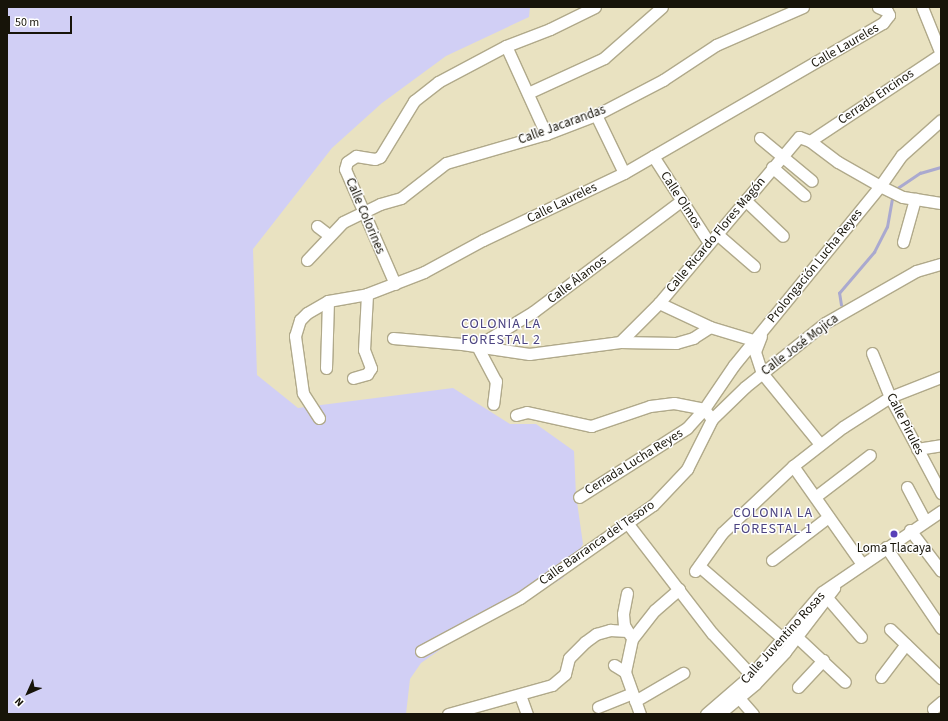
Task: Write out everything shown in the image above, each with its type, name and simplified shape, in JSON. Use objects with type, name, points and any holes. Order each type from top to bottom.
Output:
[{"type":"street","name":"Calle Colorines","points":[[395,284],[363,214],[345,169],[350,158],[356,156],[380,157],[420,96],[438,82],[506,46],[550,29],[596,7]]},
{"type":"street","points":[[528,93],[604,58],[662,7]]},
{"type":"street","name":"Calle Jacarandas","points":[[307,260],[329,235],[343,222],[363,214],[380,204],[408,194],[446,163],[546,134],[596,115],[663,80],[716,45],[803,7]]},
{"type":"street","name":"Calle Laureles","points":[[319,418],[302,393],[295,336],[300,320],[318,306],[328,301],[367,294],[395,284],[624,173],[883,23],[889,15],[887,11],[878,7]]},
{"type":"street","points":[[922,7],[941,54]]},
{"type":"street","points":[[506,46],[546,134]]},
{"type":"street","name":"Cerrada Encinos","points":[[810,141],[941,54]]},
{"type":"street","points":[[596,115],[624,173]]},
{"type":"street","name":"Prolongación Lucha Reyes","points":[[704,410],[753,340],[880,186],[902,156],[941,120]]},
{"type":"street","name":"Calle Ricardo Flores Magón","points":[[620,342],[660,303],[781,156],[799,137],[810,141]]},
{"type":"street","points":[[760,138],[812,181]]},
{"type":"street","points":[[810,141],[838,162],[880,186],[903,197],[941,204]]},
{"type":"street","name":"Calle Olmos","points":[[653,156],[709,243]]},
{"type":"street","points":[[772,167],[804,195]]},
{"type":"street","points":[[903,242],[915,199]]},
{"type":"street","points":[[745,200],[783,236]]},
{"type":"street","name":"Calle Álamos","points":[[477,346],[534,312],[682,201]]},
{"type":"street","points":[[317,226],[329,235]]},
{"type":"street","points":[[717,234],[754,266]]},
{"type":"street","name":"Calle José Mojica","points":[[712,419],[762,373],[825,323],[916,271],[941,264]]},
{"type":"street","points":[[353,378],[370,372],[364,350],[367,294]]},
{"type":"street","points":[[326,368],[328,301]]},
{"type":"street","points":[[660,303],[710,327],[753,340]]},
{"type":"street","points":[[394,338],[477,346],[529,354],[620,342],[676,344],[693,338],[710,327]]},
{"type":"street","points":[[763,329],[755,352],[762,373],[820,444]]},
{"type":"street","points":[[477,346],[496,381],[493,404]]},
{"type":"street","name":"Calle Pirules","points":[[872,353],[890,397],[941,493]]},
{"type":"street","points":[[782,638],[697,569],[722,533],[792,466],[820,444],[890,397],[913,386],[941,377]]},
{"type":"street","points":[[516,415],[527,412],[591,426],[650,406],[674,403],[704,410],[712,419]]},
{"type":"street","name":"Cerrada Lucha Reyes","points":[[579,497],[687,428],[704,410]]},
{"type":"street","name":"Calle Barranca del Tesoro","points":[[421,651],[520,598],[628,524],[653,505],[687,469],[712,419]]},
{"type":"street","points":[[917,449],[941,445]]},
{"type":"street","points":[[815,497],[870,455]]},
{"type":"street","points":[[792,466],[862,564]]},
{"type":"street","points":[[907,487],[925,521]]},
{"type":"street","name":"Calle Juventino Rosas","points":[[734,696],[782,638],[836,584],[910,530],[941,511]]},
{"type":"street","points":[[772,560],[828,517]]},
{"type":"street","points":[[628,524],[716,638],[751,675]]},
{"type":"street","points":[[910,530],[941,571]]},
{"type":"street","points":[[886,547],[941,628]]},
{"type":"street","points":[[630,635],[679,589]]},
{"type":"street","points":[[627,593],[623,614],[630,635],[625,672],[640,714]]},
{"type":"street","points":[[825,595],[861,637]]},
{"type":"street","name":"Calle Juventino Rosas","points":[[734,696],[798,638],[825,595]]},
{"type":"street","points":[[890,629],[941,678]]},
{"type":"street","points":[[448,714],[477,709],[552,685],[561,678],[569,658],[577,648],[596,634],[610,630],[630,635]]},
{"type":"street","points":[[798,638],[845,682]]},
{"type":"street","points":[[881,677],[906,644]]},
{"type":"street","points":[[798,687],[823,660]]},
{"type":"street","points":[[614,665],[625,672]]},
{"type":"street","points":[[598,707],[634,697],[682,673]]},
{"type":"street","points":[[520,695],[527,714]]},
{"type":"street","points":[[706,714],[734,696]]},
{"type":"street","points":[[719,714],[734,696]]},
{"type":"street","points":[[734,696],[753,714]]},
{"type":"shaded area","points":[[7,7],[530,7],[529,17],[446,56],[382,103],[332,148],[253,249],[257,375],[298,408],[453,388],[510,424],[536,424],[574,451],[576,495],[583,544],[563,578],[499,616],[493,613],[421,663],[410,679],[406,714],[7,714]]},
{"type":"waterway","points":[[896,189],[920,173],[941,167]]},
{"type":"waterway","points":[[841,305],[839,293],[874,252],[887,227],[892,200]]},
{"type":"place","name":"Loma Tlacaya","points":[[894,534]]},
{"type":"district","name":"COLONIA LA FORESTAL 2","points":[[501,332]]},
{"type":"district","name":"COLONIA LA FORESTAL 1","points":[[773,522]]}]
